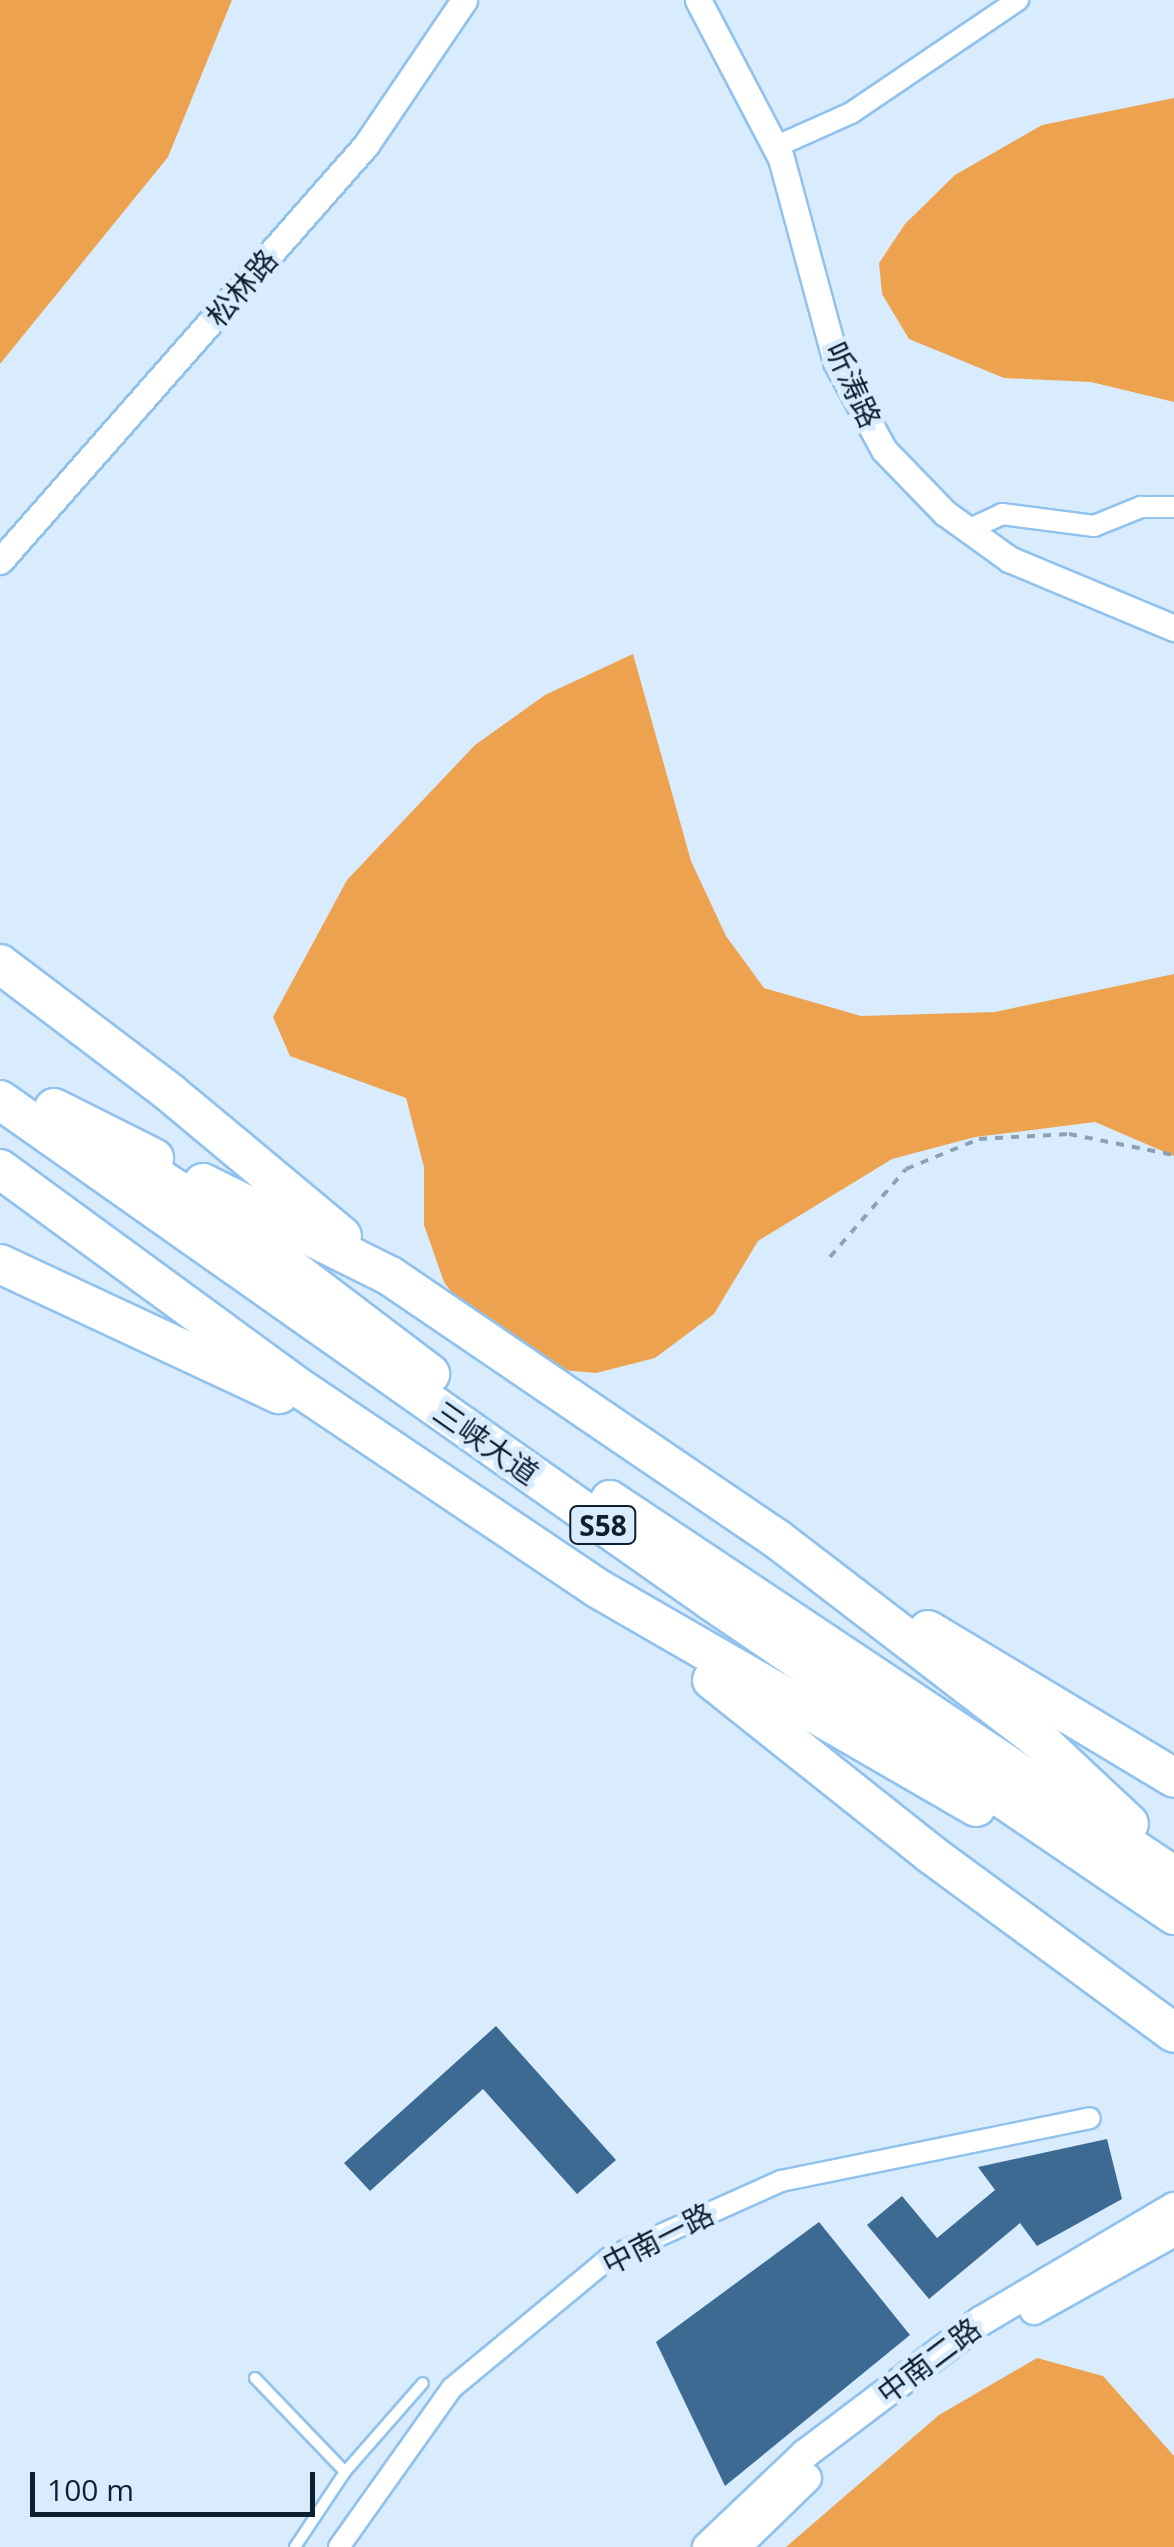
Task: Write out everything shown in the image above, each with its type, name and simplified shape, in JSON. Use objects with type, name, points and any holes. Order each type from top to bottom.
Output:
[{"type":"highway","points":[[0,964],[169,1092],[390,1276],[777,1540],[1044,1745],[1174,1866]]},
{"type":"highway","name":"三峡大道","points":[[0,1076],[47,1116],[694,1589],[1174,1914]]},
{"type":"highway","name":"三峡大道","points":[[0,1100],[47,1116],[258,1244],[488,1418],[1174,1876]]},
{"type":"highway","points":[[47,1116],[390,1276]]},
{"type":"highway","points":[[0,1169],[389,1449],[597,1588],[874,1754],[1174,1914]]},
{"type":"highway","points":[[0,1264],[389,1449]]},
{"type":"highway","points":[[777,1540],[1174,1778]]},
{"type":"highway","points":[[597,1588],[932,1855],[1174,2030]]},
{"type":"main road","name":"中南二路","points":[[708,2547],[805,2454],[981,2321],[1174,2207]]},
{"type":"main road","name":"中南二路","points":[[736,2547],[817,2468],[990,2337],[1174,2232]]},
{"type":"street","name":"松林路","points":[[0,561],[366,145],[464,0]]},
{"type":"street","points":[[775,147],[852,113],[1018,0]]},
{"type":"street","name":"听涛路","points":[[700,1],[775,147],[836,362],[884,450],[968,530],[1009,559],[1174,628]]},
{"type":"street","points":[[968,530],[1002,514],[1094,526],[1141,507],[1174,507]]},
{"type":"street","name":"中南一路","points":[[339,2547],[452,2388],[609,2258],[780,2181],[1090,2118]]},
{"type":"lane","points":[[255,2378],[345,2472]]},
{"type":"lane","points":[[295,2547],[345,2472],[422,2383]]},
{"type":"path","points":[[830,1257],[906,1168],[979,1139],[1070,1134],[1174,1156]]},
{"type":"shaded area","points":[[0,0],[232,0],[168,157],[0,364]]},
{"type":"shaded area","points":[[1174,98],[1174,402],[1091,382],[1004,378],[909,339],[882,294],[879,263],[905,224],[955,175],[1042,125]]},
{"type":"shaded area","points":[[633,654],[691,861],[726,936],[764,988],[861,1016],[995,1012],[1174,974],[1174,1156],[1095,1122],[975,1137],[892,1159],[758,1241],[714,1314],[655,1358],[596,1373],[539,1368],[485,1339],[444,1282],[424,1225],[424,1167],[406,1098],[290,1056],[273,1017],[347,880],[475,745],[545,695]]},
{"type":"shaded area","points":[[1037,2358],[1103,2376],[1174,2456],[1174,2547],[786,2547],[939,2415]]},
{"type":"building","points":[[496,2026],[616,2160],[577,2194],[483,2089],[370,2191],[344,2163]]},
{"type":"building","points":[[1107,2139],[1122,2199],[1037,2246],[1020,2223],[929,2299],[867,2225],[902,2196],[937,2238],[995,2190],[978,2167]]},
{"type":"building","points":[[819,2222],[910,2335],[725,2486],[656,2342]]}]
